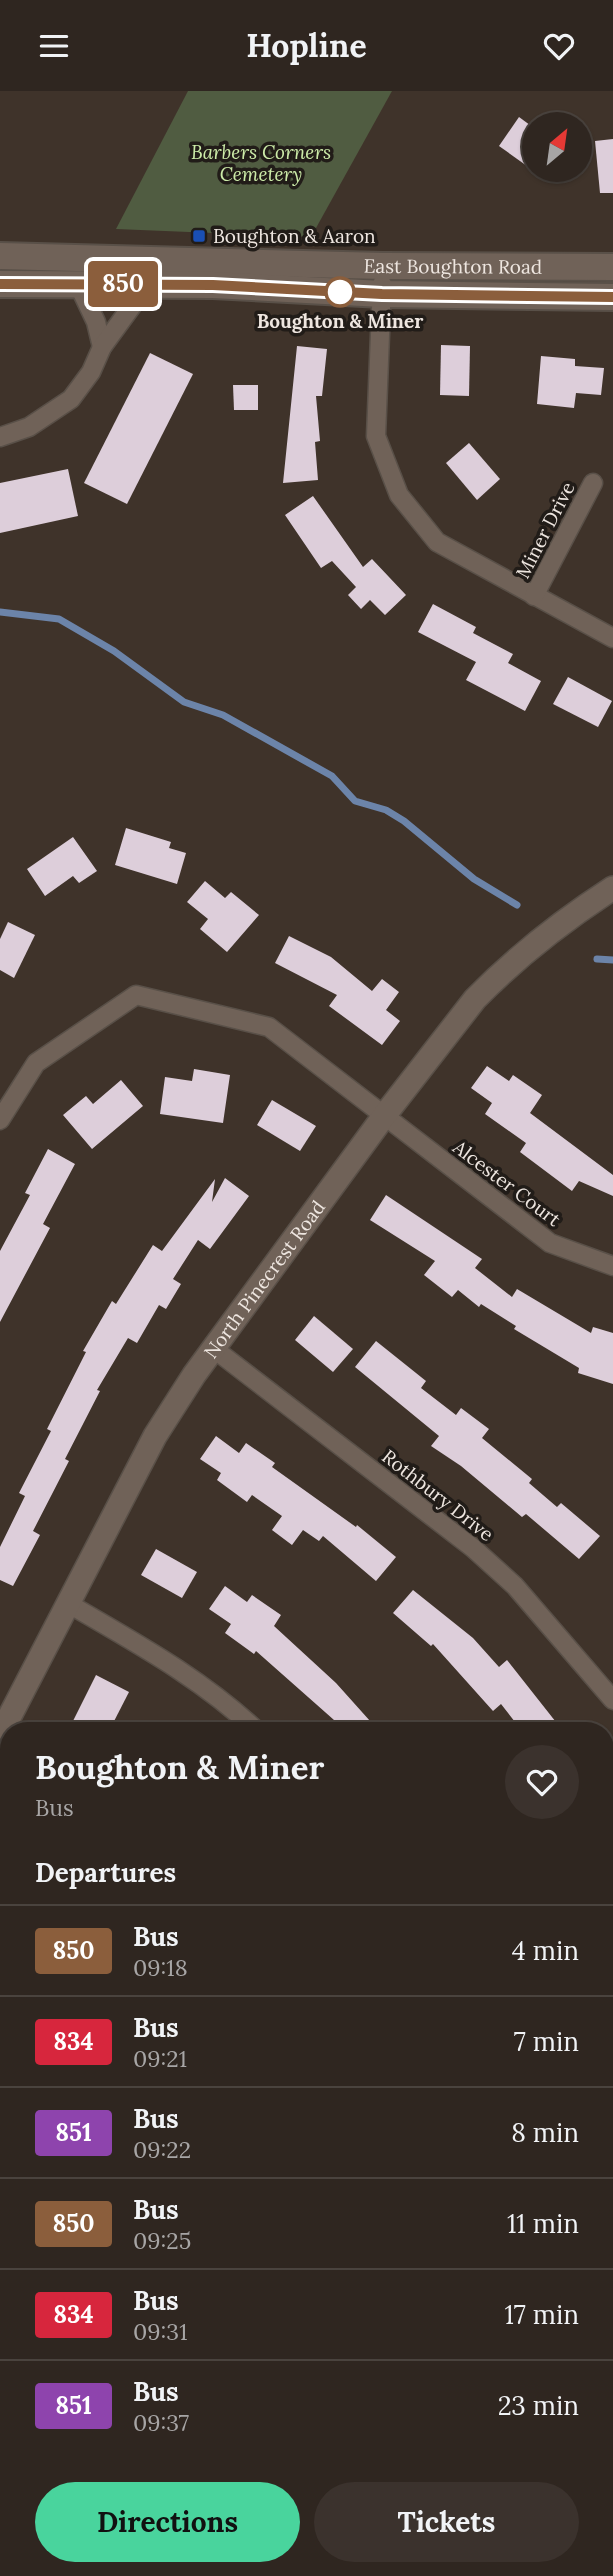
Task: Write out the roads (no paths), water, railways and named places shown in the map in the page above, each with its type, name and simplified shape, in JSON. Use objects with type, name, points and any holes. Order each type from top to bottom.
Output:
[{"type":"main road","name":"East Boughton Road","points":[[0,256],[383,266],[613,267]]},
{"type":"main road","name":"East Boughton Road","points":[[0,284],[148,284],[382,294],[613,297]]},
{"type":"street","name":"Miner Drive","points":[[383,266],[376,436],[399,495],[437,542],[613,638]]},
{"type":"street","points":[[78,284],[96,322],[102,347]]},
{"type":"street","points":[[0,437],[29,427],[59,409],[82,386],[102,347],[148,284]]},
{"type":"street","name":"Miner Drive","points":[[534,596],[593,483]]},
{"type":"street","name":"North Pinecrest Road","points":[[7,1722],[155,1436],[213,1348],[384,1116],[475,999],[513,960],[572,914],[613,888]]},
{"type":"street","name":"Alcester Court","points":[[0,1120],[36,1063],[136,995],[269,1027],[550,1243],[613,1266]]},
{"type":"street","name":"Rothbury Drive","points":[[213,1348],[473,1548],[515,1586],[613,1700]]},
{"type":"street","points":[[69,1604],[150,1650],[247,1722]]},
{"type":"waterway","points":[[0,612],[59,619],[114,651],[184,702],[223,715],[332,776],[355,801],[386,810],[404,821],[474,879],[517,905]]},
{"type":"waterway","points":[[597,959],[613,960]]},
{"type":"place","name":"Boughton & Aaron","points":[[199,236]]},
{"type":"place","name":"Boughton & Miner","points":[[340,292]]},
{"type":"park label","name":"Barbers Corners Cemetery","points":[[261,163]]}]
